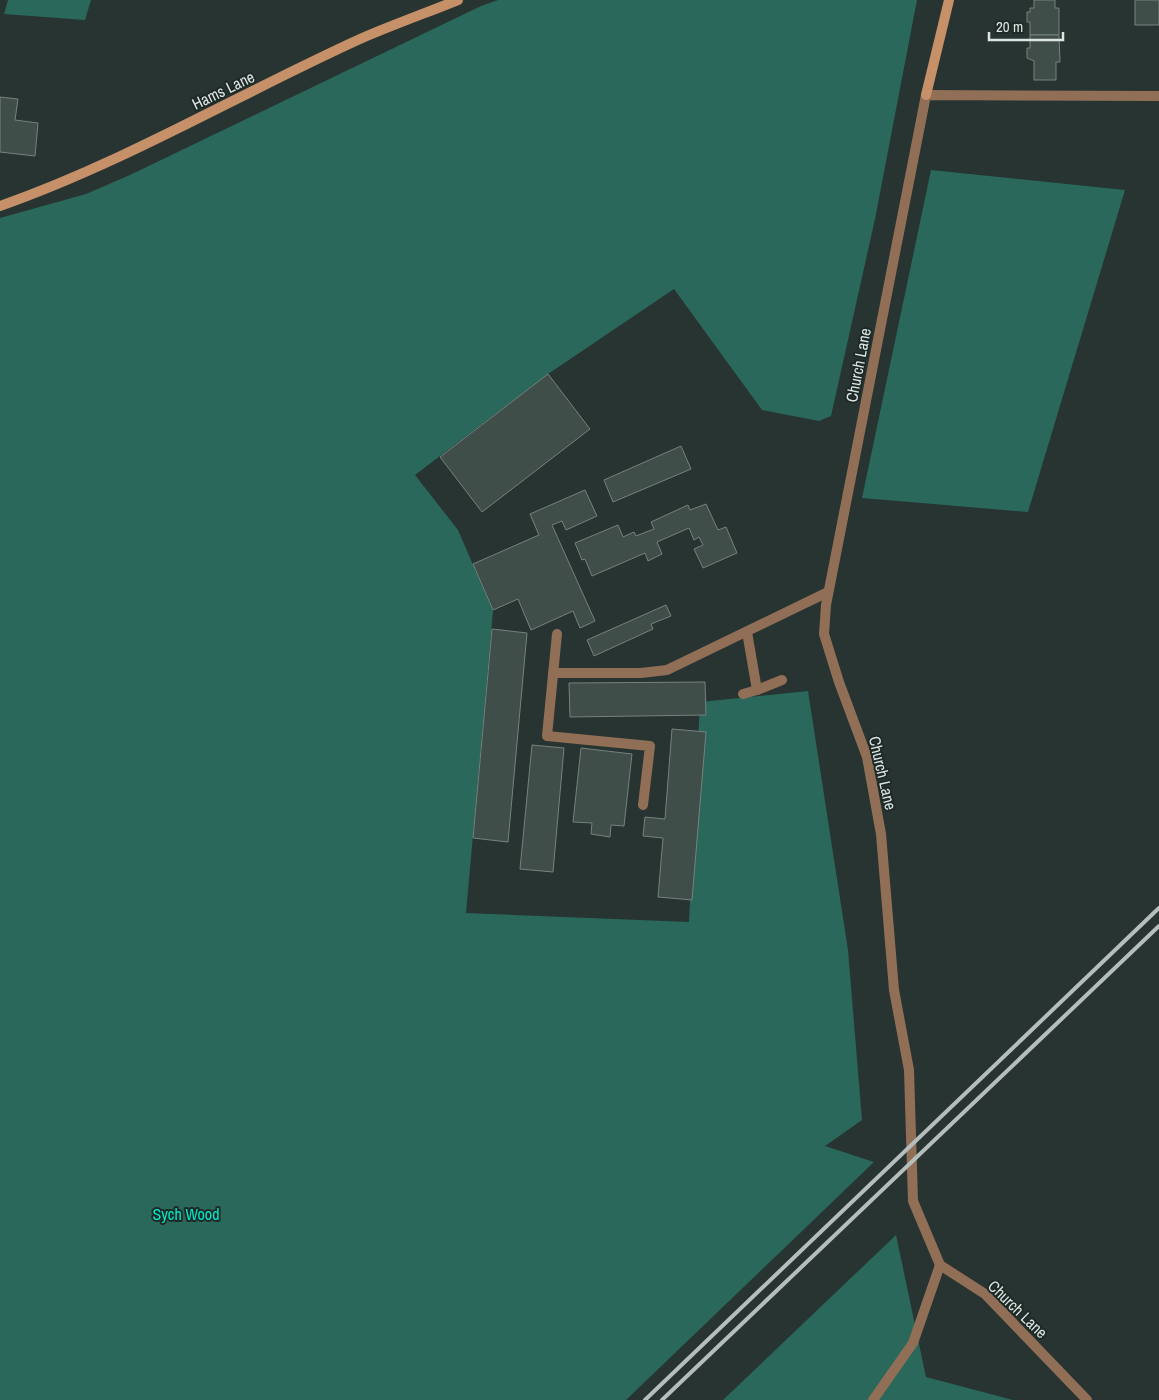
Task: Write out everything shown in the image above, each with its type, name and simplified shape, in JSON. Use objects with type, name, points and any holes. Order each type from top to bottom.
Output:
[{"type":"street","name":"Hams Lane","points":[[0,206],[100,167],[361,39],[458,0]]},
{"type":"street","name":"Church Lane","points":[[949,0],[926,96],[828,592],[824,634],[839,682],[867,756],[882,834],[894,990],[909,1070],[913,1201],[940,1265],[985,1294],[1087,1400]]},
{"type":"street","points":[[926,96],[1159,96]]},
{"type":"street","points":[[553,673],[642,673],[668,670],[828,592]]},
{"type":"street","points":[[747,632],[757,690]]},
{"type":"street","points":[[557,634],[547,736],[650,746],[643,805]]},
{"type":"street","points":[[743,694],[782,680]]},
{"type":"street","points":[[873,1400],[914,1343],[940,1265]]},
{"type":"green space","points":[[8,0],[91,0],[85,20],[4,14]]},
{"type":"green space","name":"Sych Wood","points":[[498,0],[917,0],[875,219],[831,416],[819,421],[762,410],[674,289],[548,374],[415,475],[458,530],[493,611],[466,913],[689,922],[700,702],[808,691],[848,950],[862,1120],[825,1146],[874,1162],[626,1400],[0,1400],[0,218],[86,194],[130,175],[481,6]]},
{"type":"green space","points":[[931,170],[1125,190],[1028,512],[862,498]]},
{"type":"green space","points":[[896,1235],[926,1377],[1013,1400],[723,1400]]},
{"type":"building","points":[[1034,0],[1055,0],[1055,8],[1059,8],[1059,35],[1030,35],[1030,22],[1027,22],[1027,12],[1030,12],[1030,8],[1034,8]]},
{"type":"building","points":[[1135,0],[1159,0],[1159,25],[1135,25]]},
{"type":"building","points":[[1030,35],[1059,35],[1060,62],[1056,62],[1056,80],[1034,80],[1034,61],[1027,58],[1027,48],[1030,48]]},
{"type":"building","points":[[0,97],[18,99],[15,120],[38,123],[35,156],[0,152]]},
{"type":"building","points":[[548,374],[590,429],[482,512],[440,457]]},
{"type":"building","points":[[681,446],[691,469],[613,502],[604,480]]},
{"type":"building","points":[[585,490],[597,516],[566,530],[562,521],[552,525],[595,621],[580,628],[573,611],[531,630],[518,599],[493,610],[473,564],[539,535],[530,514]]},
{"type":"building","points":[[706,504],[718,530],[726,527],[737,553],[703,568],[694,549],[703,545],[699,537],[694,540],[689,528],[657,542],[662,554],[648,561],[645,553],[592,576],[585,559],[582,560],[575,543],[618,525],[623,537],[634,532],[636,536],[654,529],[651,522],[688,505],[690,510]]},
{"type":"building","points":[[666,605],[671,616],[651,624],[653,629],[594,656],[587,640]]},
{"type":"building","points":[[492,629],[527,633],[508,842],[473,838]]},
{"type":"building","points":[[705,682],[706,715],[570,717],[569,683]]},
{"type":"building","points":[[672,729],[706,732],[692,900],[658,897],[663,838],[643,836],[645,817],[665,819]]},
{"type":"building","points":[[532,745],[564,748],[553,872],[520,869]]},
{"type":"building","points":[[581,748],[632,754],[624,826],[611,825],[610,837],[591,834],[592,823],[573,822]]},
{"type":"railway","points":[[645,1400],[1159,908]]},
{"type":"railway","points":[[662,1400],[1159,926]]}]
